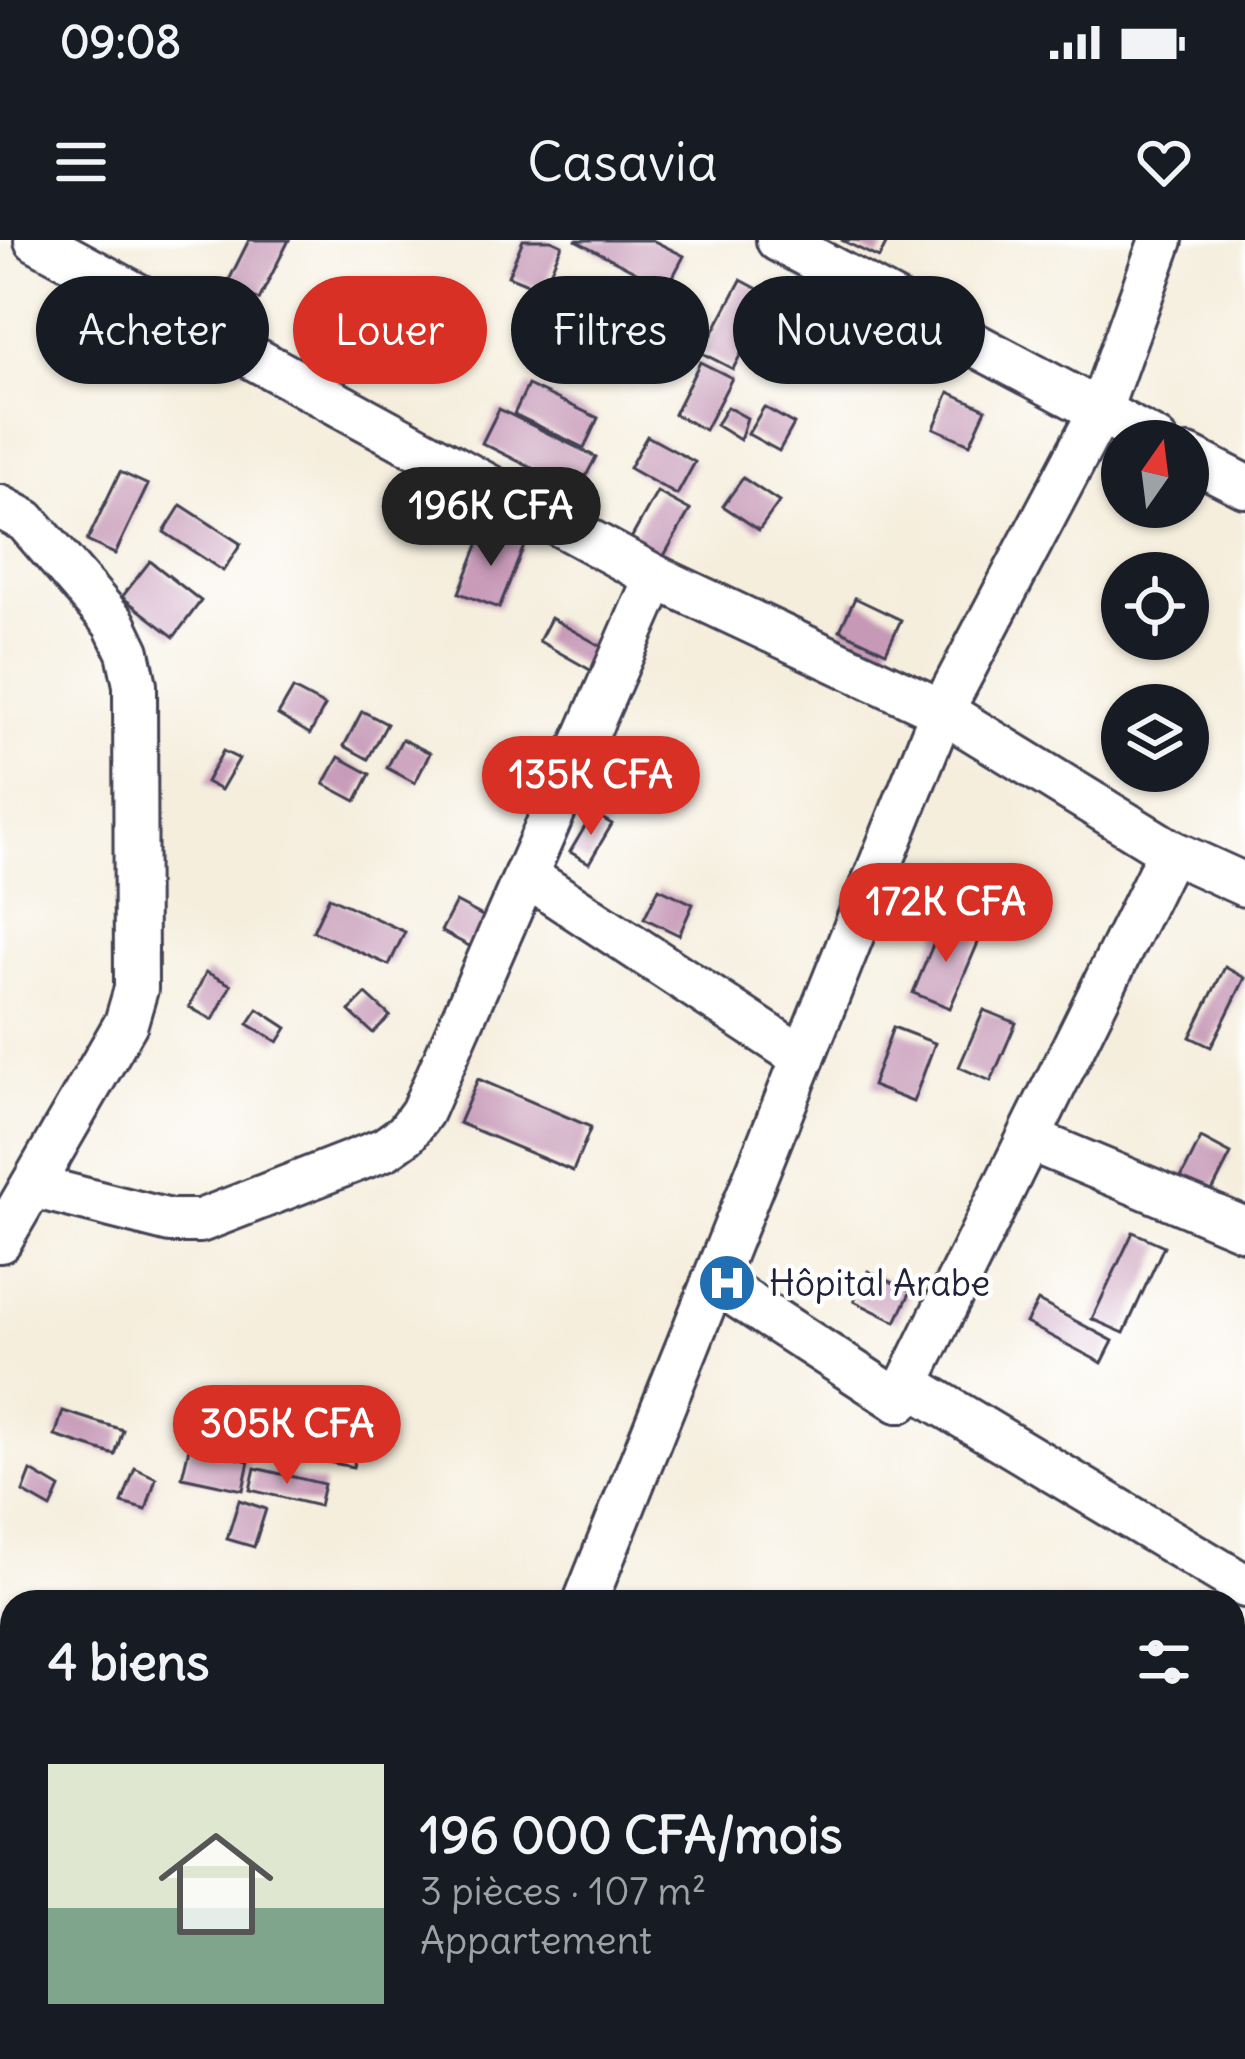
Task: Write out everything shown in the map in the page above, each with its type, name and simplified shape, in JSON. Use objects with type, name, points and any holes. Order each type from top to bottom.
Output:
[{"type":"street","points":[[36,240],[656,577],[941,711],[1171,850],[1245,885]]},
{"type":"street","points":[[778,240],[1115,420]]},
{"type":"street","points":[[590,1590],[941,711],[1099,412],[1162,240]]},
{"type":"street","points":[[1209,468],[1245,486]]},
{"type":"street","points":[[0,506],[26,521],[114,623],[128,652],[134,685],[136,989],[126,1023],[0,1241]]},
{"type":"street","points":[[32,1186],[170,1221],[200,1222],[385,1149],[406,1134],[422,1112],[656,577]]},
{"type":"street","points":[[899,1402],[1171,850]]},
{"type":"street","points":[[526,875],[803,1058]]},
{"type":"street","points":[[1029,1139],[1245,1229]]},
{"type":"street","points":[[714,1281],[899,1402]]},
{"type":"street","points":[[899,1402],[915,1388],[1245,1586]]},
{"type":"building","points":[[249,240],[289,240],[269,280],[269,276],[231,276]]},
{"type":"building","points":[[523,240],[562,245],[548,276],[508,276]]},
{"type":"building","points":[[575,240],[652,240],[684,256],[673,276],[644,276]]},
{"type":"building","points":[[841,240],[888,240],[879,258]]},
{"type":"building","points":[[733,295],[733,369],[709,357],[709,340]]},
{"type":"building","points":[[709,366],[732,378],[705,430],[674,414],[689,384],[709,384]]},
{"type":"building","points":[[528,385],[598,418],[584,448],[514,414]]},
{"type":"building","points":[[949,392],[986,409],[970,444],[934,428]]},
{"type":"building","points":[[727,407],[747,418],[740,440],[716,425]]},
{"type":"building","points":[[764,407],[794,424],[779,451],[748,434]]},
{"type":"building","points":[[499,409],[596,457],[578,491],[482,443]]},
{"type":"building","points":[[647,436],[695,462],[677,495],[629,468]]},
{"type":"building","points":[[120,472],[148,485],[115,554],[87,541]]},
{"type":"building","points":[[743,478],[779,502],[759,530],[723,506]]},
{"type":"building","points":[[657,492],[690,510],[661,561],[628,544]]},
{"type":"building","points":[[181,505],[241,544],[223,571],[164,532]]},
{"type":"building","points":[[484,530],[524,546],[499,608],[459,593]]},
{"type":"building","points":[[150,561],[201,601],[174,637],[122,597]]},
{"type":"building","points":[[855,598],[901,620],[886,652],[840,630]]},
{"type":"building","points":[[551,618],[604,648],[592,671],[539,641]]},
{"type":"building","points":[[293,689],[325,706],[310,734],[278,715]]},
{"type":"building","points":[[362,711],[387,724],[368,759],[344,746]]},
{"type":"building","points":[[402,739],[430,753],[415,783],[387,768]]},
{"type":"building","points":[[223,751],[239,759],[221,790],[206,782]]},
{"type":"building","points":[[339,757],[370,774],[356,801],[324,784]]},
{"type":"building","points":[[593,813],[612,824],[589,863],[570,852]]},
{"type":"building","points":[[659,888],[693,904],[679,935],[644,918]]},
{"type":"building","points":[[329,897],[405,932],[389,965],[313,931]]},
{"type":"building","points":[[456,902],[490,920],[475,949],[441,931]]},
{"type":"building","points":[[942,923],[980,938],[950,1008],[913,993]]},
{"type":"building","points":[[1225,967],[1245,978],[1211,1047],[1190,1037]]},
{"type":"building","points":[[206,972],[231,985],[213,1020],[189,1007]]},
{"type":"building","points":[[366,994],[390,1016],[373,1033],[349,1011]]},
{"type":"building","points":[[258,1009],[287,1028],[278,1042],[248,1024]]},
{"type":"building","points":[[984,1010],[1016,1023],[991,1081],[959,1067]]},
{"type":"building","points":[[893,1027],[935,1043],[913,1102],[872,1086]]},
{"type":"building","points":[[478,1079],[591,1127],[573,1171],[459,1123]]},
{"type":"building","points":[[1201,1138],[1231,1154],[1207,1201],[1177,1186]]},
{"type":"building","points":[[1133,1232],[1164,1246],[1124,1333],[1092,1319]]},
{"type":"building","points":[[868,1271],[911,1291],[896,1322],[854,1301]]},
{"type":"building","points":[[1038,1301],[1113,1341],[1102,1363],[1026,1323]]},
{"type":"building","points":[[63,1411],[123,1430],[115,1455],[55,1436]]},
{"type":"building","points":[[256,1413],[292,1426],[285,1447],[249,1433]]},
{"type":"building","points":[[318,1436],[358,1443],[353,1467],[313,1459]]},
{"type":"building","points":[[189,1448],[249,1461],[243,1490],[182,1477]]},
{"type":"building","points":[[135,1468],[156,1478],[146,1510],[122,1503]]},
{"type":"building","points":[[255,1468],[324,1484],[319,1506],[250,1490]]},
{"type":"building","points":[[31,1471],[60,1488],[51,1508],[23,1492]]},
{"type":"building","points":[[239,1500],[266,1509],[254,1547],[227,1539]]},
{"type":"place","name":"Hôpital Arabe","points":[[727,1283]]}]
